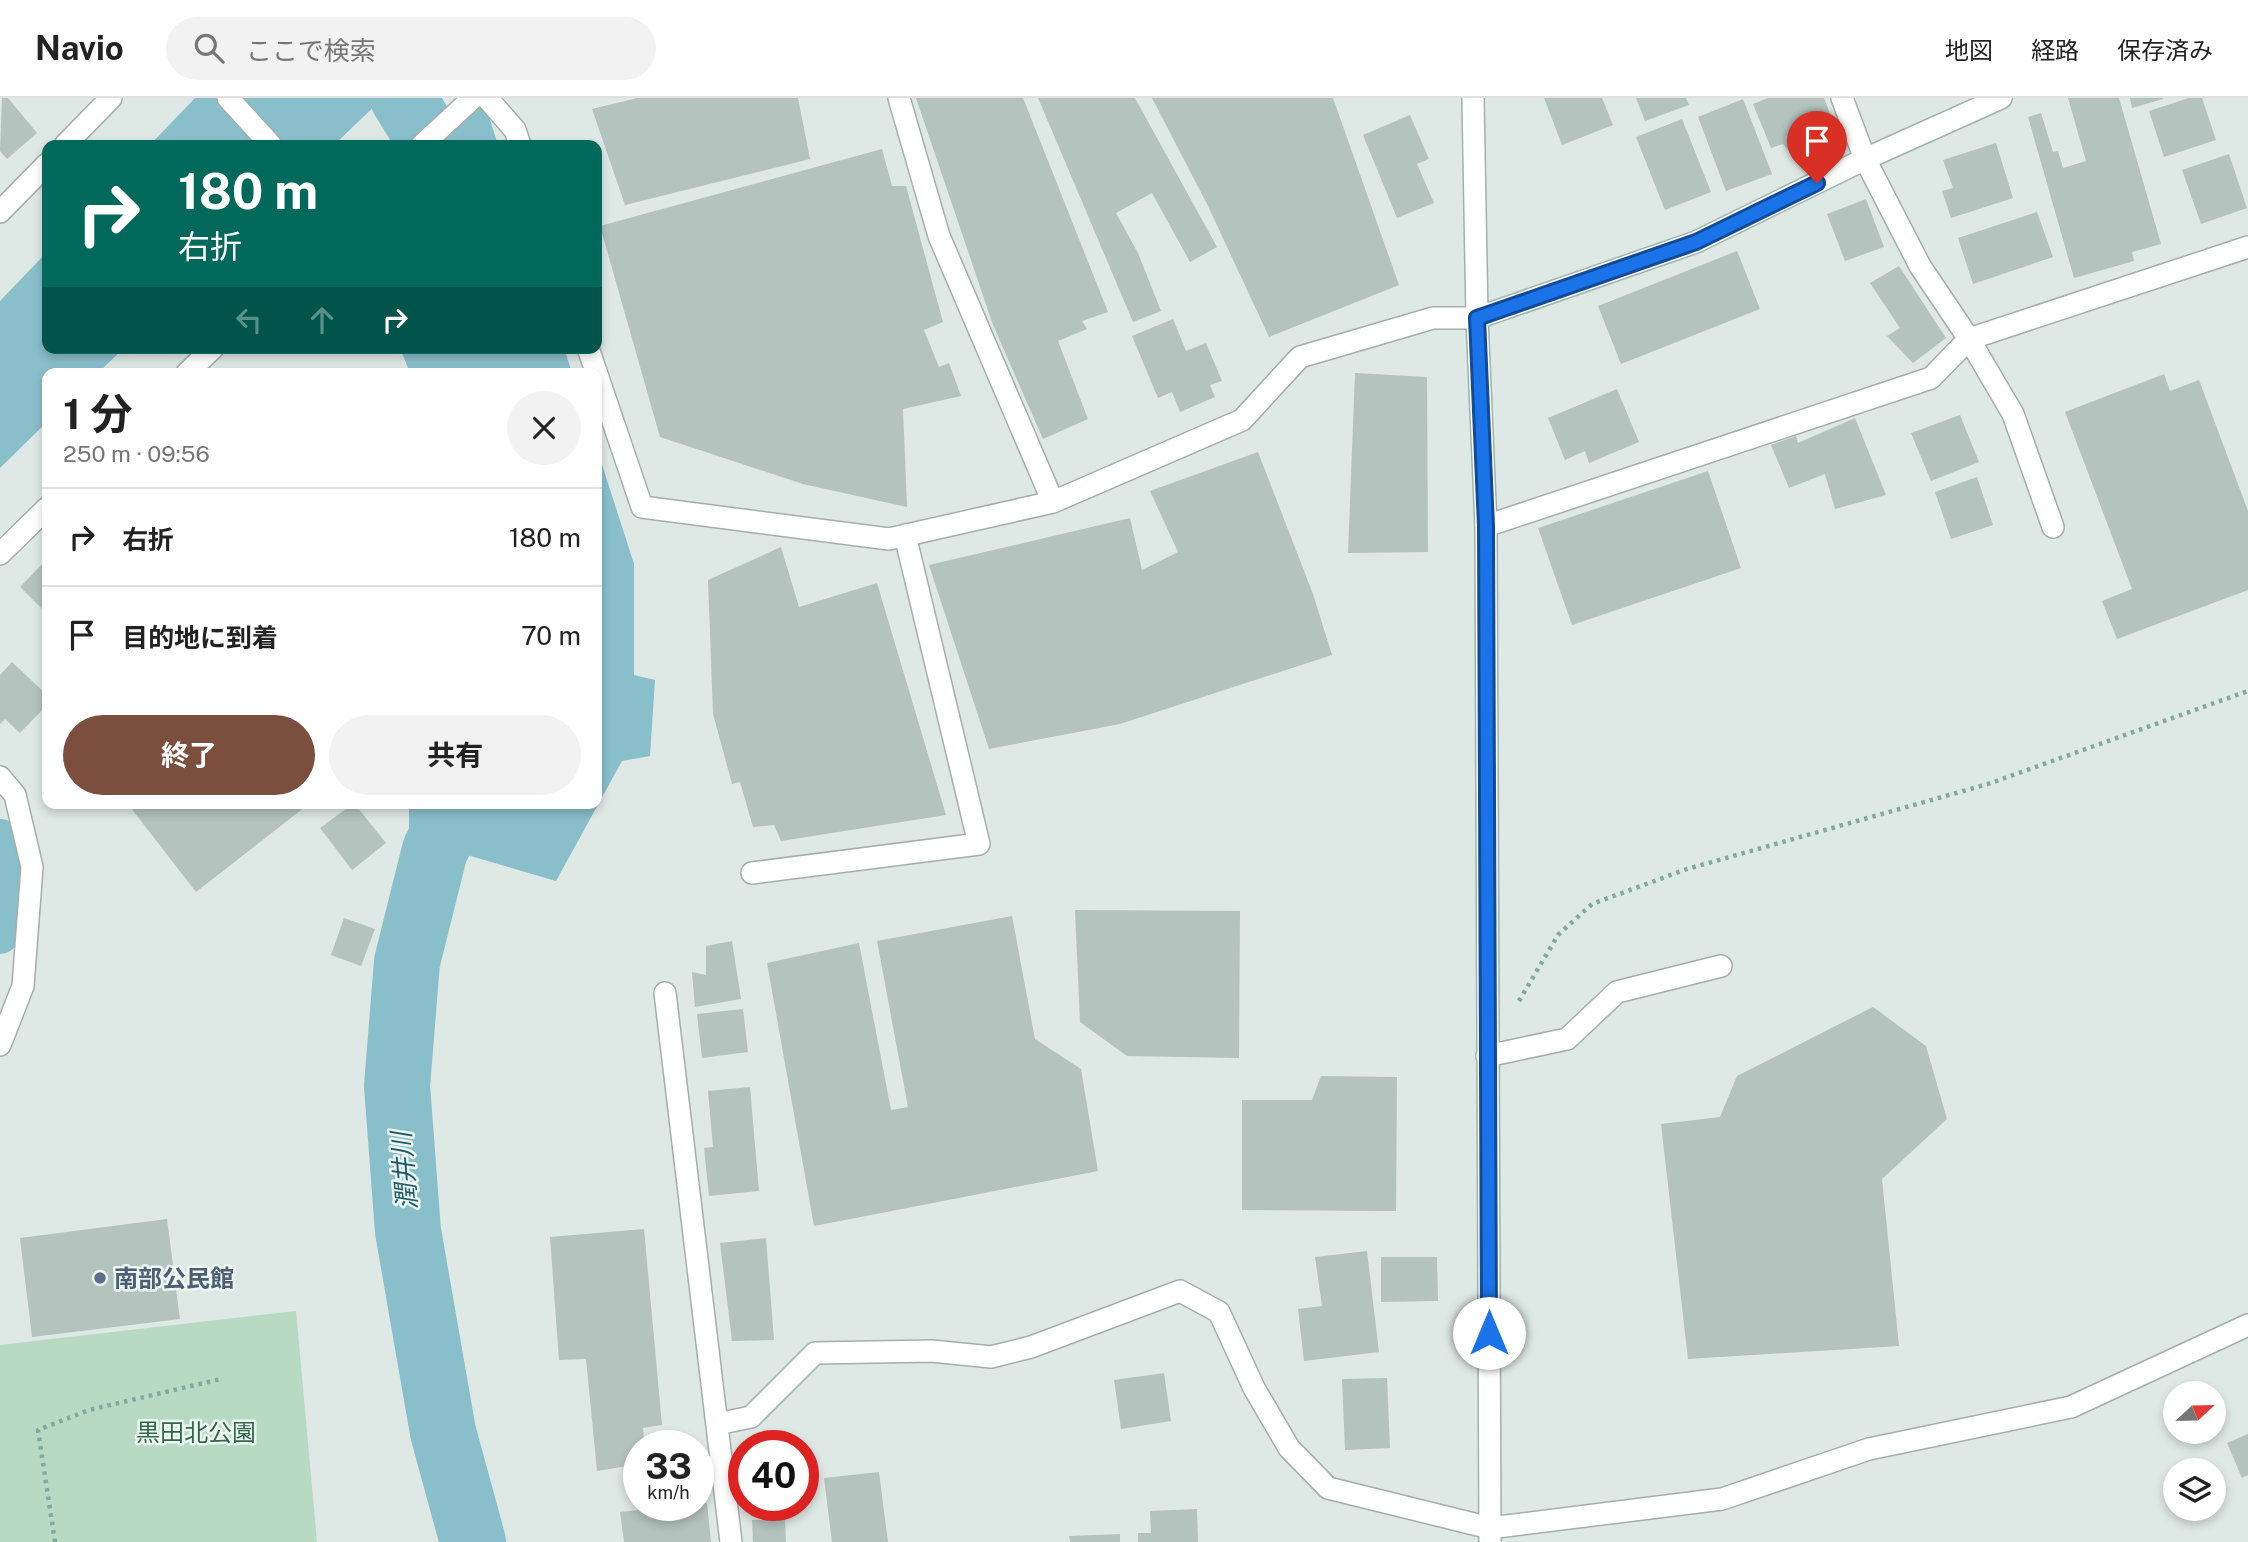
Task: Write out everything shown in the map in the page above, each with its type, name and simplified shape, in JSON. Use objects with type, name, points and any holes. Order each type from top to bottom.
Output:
[{"type":"street","points":[[70,140],[111,98]]},
{"type":"street","points":[[228,98],[266,140]]},
{"type":"street","points":[[427,140],[473,98]]},
{"type":"street","points":[[487,98],[514,130],[518,140]]},
{"type":"street","points":[[899,98],[939,236],[1053,502]]},
{"type":"street","points":[[1473,98],[1477,318],[1486,526],[1490,1535]]},
{"type":"street","points":[[1842,98],[1865,159],[1920,266],[1969,339],[2013,414],[2053,527]]},
{"type":"street","points":[[602,389],[642,507],[889,539],[1053,502],[1242,420],[1300,357],[1433,317],[1477,318],[1696,242],[1865,159],[2001,98]]},
{"type":"street","points":[[0,212],[42,169]]},
{"type":"street","points":[[1486,526],[1931,378],[1969,339],[2248,247]]},
{"type":"street","points":[[192,368],[207,354]]},
{"type":"street","points":[[0,554],[42,513]]},
{"type":"street","points":[[752,873],[979,844],[905,535]]},
{"type":"street","points":[[0,777],[15,795],[32,867],[23,986],[0,1045]]},
{"type":"street","points":[[1487,1056],[1566,1039],[1618,992],[1721,966]]},
{"type":"street","points":[[665,993],[731,1542]]},
{"type":"street","points":[[717,1424],[751,1417],[815,1353],[932,1351],[991,1357],[1031,1347],[1180,1291],[1219,1312],[1254,1388],[1289,1448],[1328,1488],[1490,1535],[1723,1499],[1869,1450],[2071,1407],[2248,1325]]},
{"type":"path","points":[[1515,1007],[1558,935],[1592,904],[1687,869],[1988,784],[2248,691]]},
{"type":"path","points":[[55,1542],[38,1430],[89,1410],[221,1379]]},
{"type":"green space","name":"黒田北公園","points":[[296,1311],[317,1542],[0,1542],[0,1345]]},
{"type":"water","points":[[195,98],[383,98],[339,140],[155,140]]},
{"type":"water","points":[[483,98],[496,140],[439,140]]},
{"type":"water","points":[[42,257],[42,354],[118,354],[103,368],[42,368],[42,427],[0,468],[0,301]]},
{"type":"water","points":[[402,354],[566,354],[570,368],[408,368]]},
{"type":"water","points":[[602,465],[634,564],[634,675],[655,680],[650,756],[622,761],[602,797]]},
{"type":"water","points":[[409,809],[596,809],[556,881],[409,838]]},
{"type":"building","points":[[2,98],[8,98],[37,133],[7,159],[0,151]]},
{"type":"building","points":[[637,98],[798,98],[810,159],[625,205],[592,109]]},
{"type":"building","points":[[916,98],[1023,98],[1108,312],[1082,321],[1087,329],[1058,341],[1088,419],[1043,439],[993,325]]},
{"type":"building","points":[[1038,98],[1135,98],[1217,247],[1190,262],[1152,193],[1116,213],[1138,253],[1161,311],[1133,322]]},
{"type":"building","points":[[1152,98],[1333,98],[1399,285],[1269,337],[1208,206]]},
{"type":"building","points":[[1544,98],[1602,98],[1613,125],[1562,145]]},
{"type":"building","points":[[1636,98],[1686,98],[1689,105],[1645,121]]},
{"type":"building","points":[[1768,98],[1824,98],[1837,132],[1789,151],[1783,144],[1771,148],[1753,104]]},
{"type":"building","points":[[2068,98],[2119,98],[2161,244],[2132,252],[2134,261],[2074,278],[2028,117],[2041,113],[2053,152],[2058,151],[2063,168],[2086,161]]},
{"type":"building","points":[[2130,98],[2163,98],[2163,99],[2132,108]]},
{"type":"building","points":[[2189,98],[2202,98],[2216,140],[2164,157],[2149,111]]},
{"type":"building","points":[[1743,99],[1772,174],[1726,191],[1698,117]]},
{"type":"building","points":[[1410,115],[1429,159],[1417,164],[1434,203],[1397,218],[1363,135]]},
{"type":"building","points":[[1682,119],[1711,192],[1665,210],[1636,137]]},
{"type":"building","points":[[1996,143],[2013,198],[1951,218],[1942,191],[1953,188],[1943,160]]},
{"type":"building","points":[[882,149],[892,186],[906,186],[943,322],[924,330],[939,367],[949,363],[961,396],[903,409],[907,507],[803,484],[660,437],[602,225]]},
{"type":"building","points":[[2229,154],[2247,208],[2201,224],[2182,170]]},
{"type":"building","points":[[1866,199],[1884,247],[1845,261],[1827,214]]},
{"type":"building","points":[[2037,212],[2053,257],[1973,284],[1958,238]]},
{"type":"building","points":[[1737,251],[1760,309],[1621,364],[1598,306]]},
{"type":"building","points":[[1899,266],[1946,338],[1913,363],[1887,336],[1900,328],[1870,283]]},
{"type":"building","points":[[1173,319],[1186,351],[1206,343],[1222,381],[1210,385],[1215,397],[1180,412],[1172,392],[1158,398],[1132,336]]},
{"type":"building","points":[[1355,373],[1427,377],[1428,552],[1348,553]]},
{"type":"building","points":[[2164,374],[2170,391],[2199,380],[2248,511],[2248,590],[2117,639],[2102,601],[2132,589],[2065,412]]},
{"type":"building","points":[[1617,389],[1639,442],[1589,463],[1585,451],[1565,460],[1548,418]]},
{"type":"building","points":[[1960,415],[1979,462],[1931,481],[1911,433]]},
{"type":"building","points":[[1855,418],[1886,495],[1835,509],[1825,474],[1789,488],[1771,445],[1796,436],[1798,443]]},
{"type":"building","points":[[1258,452],[1313,594],[1332,655],[1120,724],[989,749],[929,565],[1130,518],[1142,570],[1178,552],[1150,491]]},
{"type":"building","points":[[1708,471],[1741,568],[1572,625],[1538,528]]},
{"type":"building","points":[[1977,477],[1993,525],[1951,539],[1935,492]]},
{"type":"building","points":[[781,547],[799,607],[877,583],[946,815],[781,841],[774,825],[753,827],[740,782],[732,784],[713,714],[708,580]]},
{"type":"building","points":[[42,564],[42,609],[20,587]]},
{"type":"building","points":[[12,662],[42,690],[42,710],[20,733],[5,719],[0,724],[0,675]]},
{"type":"building","points":[[132,809],[302,809],[196,892]]},
{"type":"building","points":[[346,809],[359,809],[386,843],[352,870],[320,828]]},
{"type":"building","points":[[1075,910],[1240,911],[1239,1058],[1127,1056],[1080,1022]]},
{"type":"building","points":[[1012,916],[1035,1039],[1081,1069],[1098,1171],[814,1226],[767,963],[859,943],[891,1110],[908,1107],[877,941]]},
{"type":"building","points":[[344,918],[375,929],[361,966],[331,955]]},
{"type":"building","points":[[732,941],[741,999],[695,1007],[692,972],[706,975],[706,946]]},
{"type":"building","points":[[1873,1007],[1926,1046],[1947,1119],[1882,1179],[1899,1346],[1688,1359],[1661,1124],[1720,1117],[1737,1076]]},
{"type":"building","points":[[743,1009],[748,1052],[702,1058],[697,1014]]},
{"type":"building","points":[[1321,1076],[1397,1077],[1396,1211],[1242,1210],[1242,1100],[1312,1100]]},
{"type":"building","points":[[750,1087],[759,1191],[709,1196],[704,1148],[713,1147],[708,1091]]},
{"type":"building","name":"南部公民館","points":[[167,1219],[180,1319],[32,1337],[20,1238]]},
{"type":"building","points":[[644,1229],[662,1425],[643,1430],[623,1430],[623,1467],[597,1471],[586,1359],[559,1360],[550,1237]]},
{"type":"building","points":[[766,1238],[774,1340],[732,1341],[720,1243]]},
{"type":"building","points":[[1367,1251],[1379,1352],[1304,1361],[1298,1309],[1322,1306],[1315,1257]]},
{"type":"building","points":[[1381,1257],[1437,1257],[1438,1301],[1381,1302]]},
{"type":"building","points":[[1164,1373],[1171,1421],[1121,1429],[1114,1380]]},
{"type":"building","points":[[1387,1378],[1390,1448],[1345,1450],[1342,1379]]},
{"type":"building","points":[[2248,1434],[2248,1475],[2242,1478],[2227,1443]]},
{"type":"building","points":[[879,1472],[888,1542],[832,1542],[824,1478]]},
{"type":"building","points":[[1197,1509],[1198,1542],[1138,1542],[1138,1533],[1151,1533],[1150,1511]]},
{"type":"building","points":[[620,1512],[623,1512],[623,1521],[709,1521],[711,1542],[624,1542]]},
{"type":"building","points":[[752,1521],[785,1521],[786,1542],[753,1542]]},
{"type":"building","points":[[1120,1534],[1120,1542],[1070,1542],[1069,1536]]},
{"type":"waterway","name":"潤井川","points":[[403,98],[429,140]]},
{"type":"waterway","name":"潤井川","points":[[456,809],[435,850],[407,962],[397,1086],[408,1231],[443,1432],[473,1542]]},
{"type":"waterway","points":[[0,838],[14,885],[0,935]]},
{"type":"place","name":"南部公民館","points":[[100,1278]]},
{"type":"route","points":[[1489,1333],[1486,526],[1477,318],[1696,242],[1817,183]]}]
